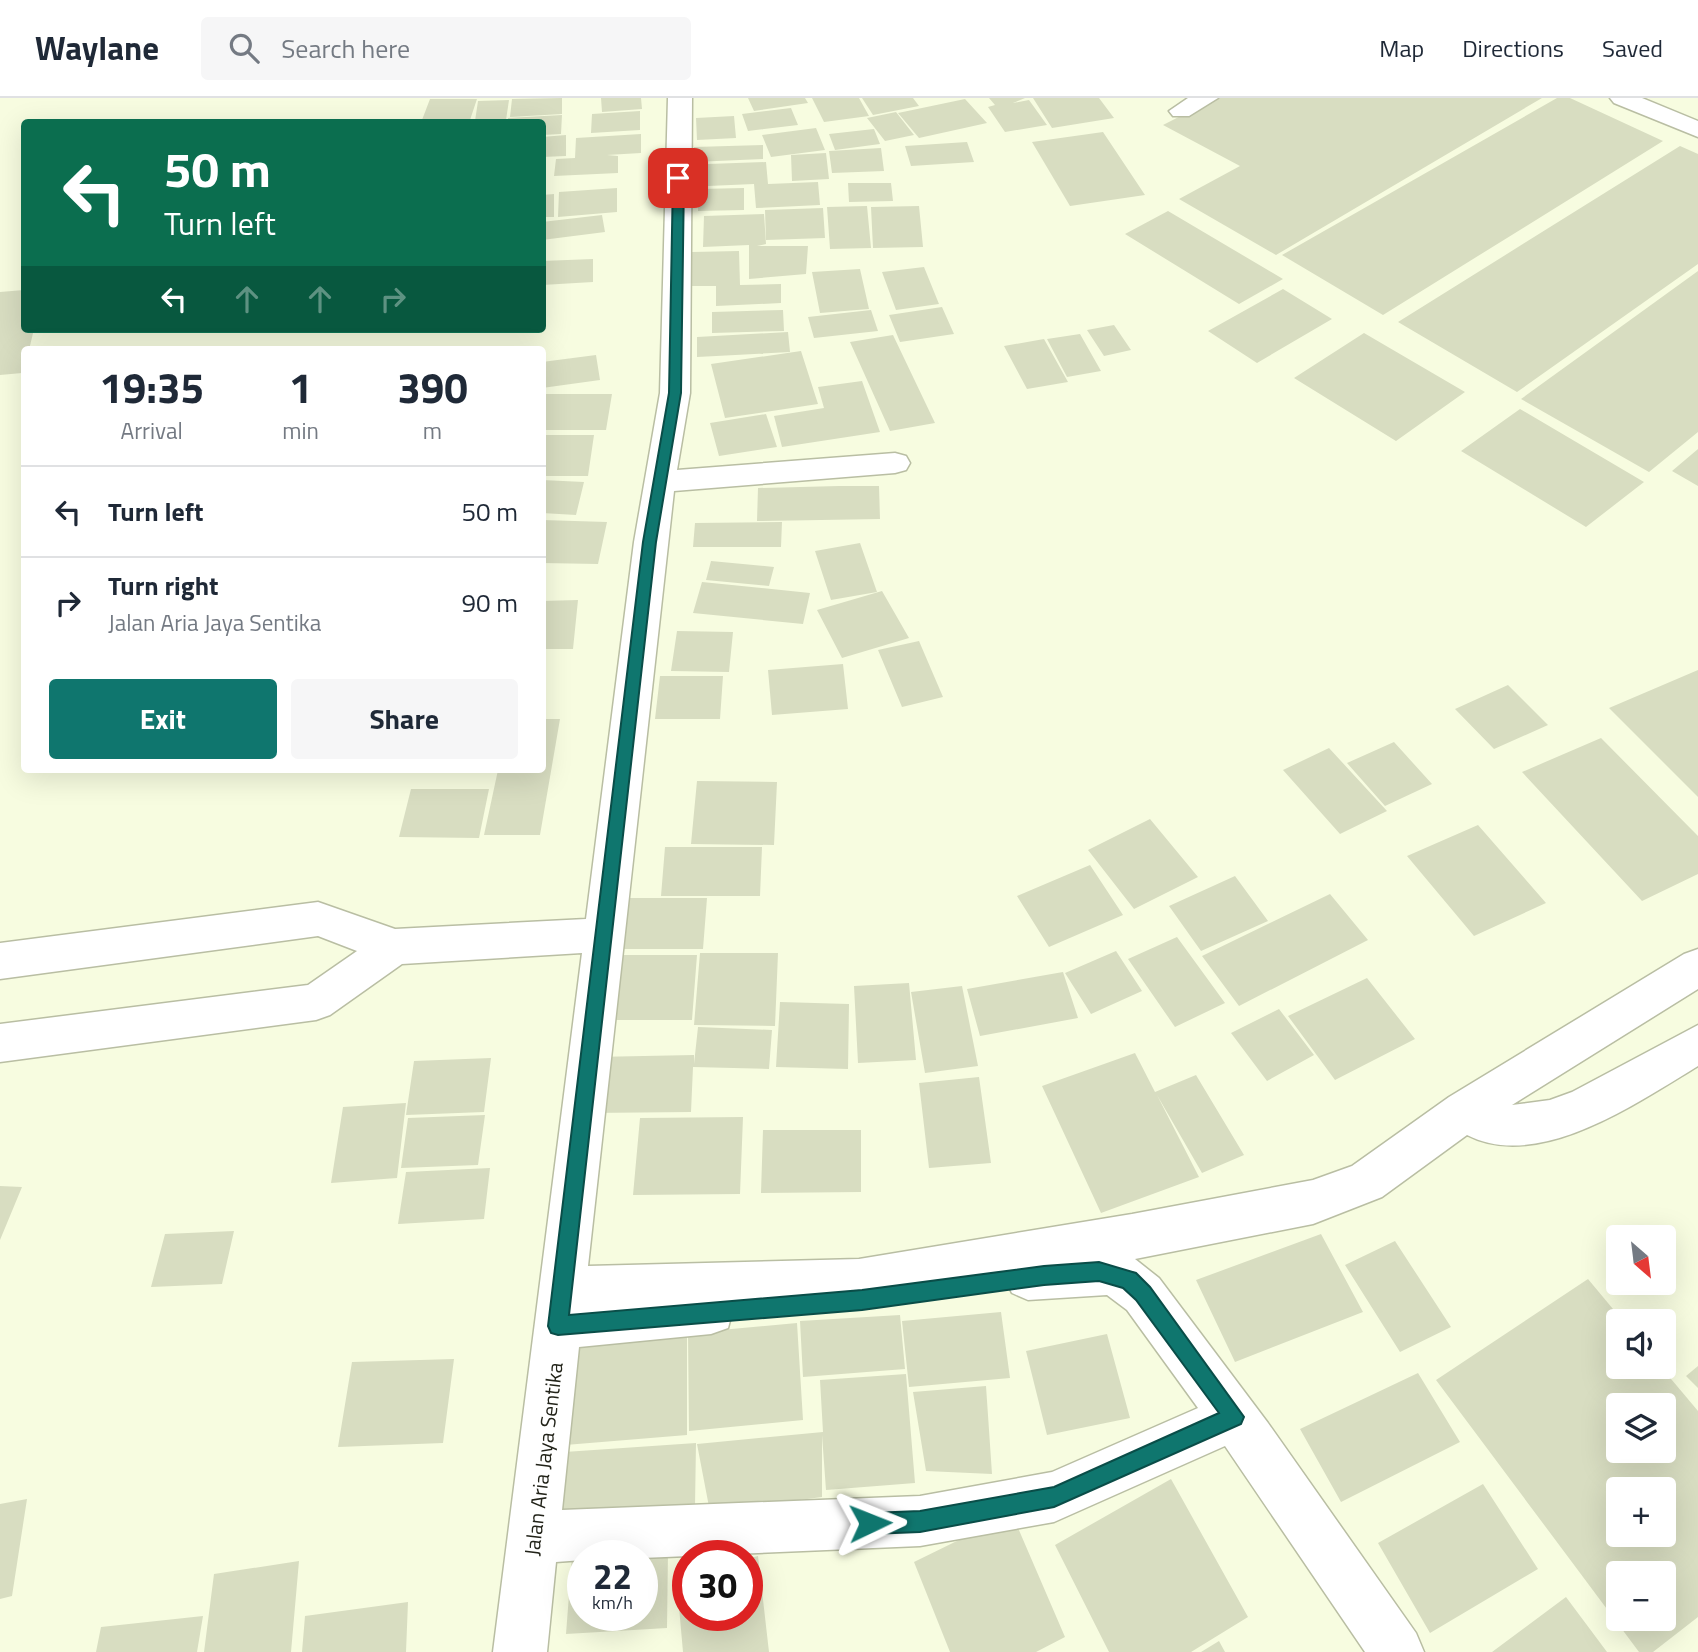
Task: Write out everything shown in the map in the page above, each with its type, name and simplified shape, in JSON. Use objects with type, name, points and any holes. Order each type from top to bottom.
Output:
[{"type":"street","name":"Jalan Aria Jaya Sentika","points":[[520,1652],[602,934],[660,482],[675,393],[680,98]]},
{"type":"street","points":[[1181,111],[1206,98]]},
{"type":"street","points":[[1622,98],[1698,130]]},
{"type":"street","points":[[660,482],[895,463]]},
{"type":"street","points":[[0,961],[318,919],[396,947],[602,934]]},
{"type":"street","points":[[0,1043],[316,1002],[396,947]]},
{"type":"street","points":[[561,1308],[859,1282],[1132,1237],[1313,1202],[1366,1182],[1464,1111],[1698,967]]},
{"type":"street","points":[[1464,1111],[1480,1123],[1535,1125],[1585,1108],[1698,1045]]},
{"type":"street","points":[[561,1308],[862,1300],[1044,1275],[1099,1271],[1129,1280],[1143,1294],[1234,1417],[1396,1652]]},
{"type":"street","points":[[534,1537],[920,1521],[1054,1497],[1234,1417]]},
{"type":"building","points":[[562,98],[562,114],[510,117],[512,99]]},
{"type":"building","points":[[601,98],[641,98],[642,109],[602,112]]},
{"type":"building","points":[[748,98],[805,98],[808,103],[754,111]]},
{"type":"building","points":[[812,98],[859,98],[869,116],[824,122]]},
{"type":"building","points":[[862,98],[913,98],[919,106],[873,115]]},
{"type":"building","points":[[989,98],[1025,98],[1013,103],[1029,100],[1047,125],[1005,132],[988,107],[995,105]]},
{"type":"building","points":[[1033,98],[1099,98],[1114,118],[1052,128]]},
{"type":"building","points":[[1216,98],[1542,98],[1276,255],[1179,199],[1240,166],[1163,125]]},
{"type":"building","points":[[1557,98],[1570,98],[1663,141],[1383,315],[1282,255]]},
{"type":"building","points":[[430,99],[477,99],[470,119],[422,119]]},
{"type":"building","points":[[965,99],[987,123],[919,138],[898,113]]},
{"type":"building","points":[[509,100],[506,119],[475,119],[478,101]]},
{"type":"building","points":[[791,108],[798,125],[748,131],[742,114]]},
{"type":"building","points":[[640,111],[640,130],[591,133],[592,114]]},
{"type":"building","points":[[896,112],[914,135],[885,141],[867,118]]},
{"type":"building","points":[[562,115],[561,134],[546,135],[546,119],[508,118]]},
{"type":"building","points":[[734,116],[736,138],[697,140],[696,118]]},
{"type":"building","points":[[816,128],[825,150],[771,157],[762,135]]},
{"type":"building","points":[[874,129],[880,144],[835,150],[829,134]]},
{"type":"building","points":[[1103,132],[1145,195],[1070,206],[1032,142]]},
{"type":"building","points":[[641,134],[641,153],[607,155],[618,156],[618,173],[554,176],[556,159],[575,158],[576,138]]},
{"type":"building","points":[[566,135],[566,156],[546,157],[546,137]]},
{"type":"building","points":[[967,142],[974,162],[911,166],[905,146]]},
{"type":"building","points":[[763,145],[763,159],[694,162],[694,147]]},
{"type":"building","points":[[1680,146],[1698,154],[1698,264],[1517,392],[1398,322]]},
{"type":"building","points":[[881,148],[884,171],[832,173],[829,151]]},
{"type":"building","points":[[826,153],[829,179],[792,181],[791,155]]},
{"type":"building","points":[[766,162],[768,184],[818,182],[820,205],[756,208],[754,184],[708,186],[708,164]]},
{"type":"building","points":[[848,183],[891,183],[893,201],[849,202]]},
{"type":"building","points":[[617,188],[617,212],[558,217],[559,192]]},
{"type":"building","points":[[744,188],[744,210],[698,211],[699,189]]},
{"type":"building","points":[[554,194],[554,217],[546,217],[546,195]]},
{"type":"building","points":[[867,206],[871,248],[830,249],[827,207]]},
{"type":"building","points":[[919,206],[923,247],[873,248],[871,207]]},
{"type":"building","points":[[823,208],[825,238],[766,240],[765,210]]},
{"type":"building","points":[[1168,211],[1283,279],[1239,304],[1125,234]]},
{"type":"building","points":[[764,214],[766,244],[757,246],[808,246],[806,274],[749,279],[749,245],[703,247],[704,216]]},
{"type":"building","points":[[602,215],[605,232],[546,239],[546,222]]},
{"type":"building","points":[[739,251],[740,285],[781,284],[781,303],[716,306],[716,286],[691,286],[692,252]]},
{"type":"building","points":[[593,259],[593,282],[546,285],[546,261]]},
{"type":"building","points":[[924,267],[939,304],[896,310],[882,272]]},
{"type":"building","points":[[860,269],[869,309],[820,313],[812,272]]},
{"type":"building","points":[[1698,271],[1698,432],[1649,472],[1521,399]]},
{"type":"building","points":[[1283,289],[1332,319],[1257,363],[1208,331]]},
{"type":"building","points":[[21,290],[21,333],[33,333],[30,346],[21,346],[21,373],[0,375],[0,292]]},
{"type":"building","points":[[942,307],[954,334],[900,342],[889,315]]},
{"type":"building","points":[[783,310],[784,331],[712,333],[712,312]]},
{"type":"building","points":[[871,310],[878,331],[814,338],[808,317]]},
{"type":"building","points":[[1114,325],[1131,350],[1104,356],[1087,330]]},
{"type":"building","points":[[788,332],[790,352],[697,357],[697,337]]},
{"type":"building","points":[[1364,333],[1465,392],[1396,441],[1294,378]]},
{"type":"building","points":[[1080,334],[1101,371],[1067,377],[1047,339]]},
{"type":"building","points":[[893,335],[935,423],[890,431],[850,342]]},
{"type":"building","points":[[1044,339],[1068,382],[1027,389],[1004,346]]},
{"type":"building","points":[[801,351],[818,404],[725,418],[711,364]]},
{"type":"building","points":[[596,355],[600,380],[546,387],[546,361]]},
{"type":"building","points":[[862,381],[880,432],[782,447],[774,416],[824,408],[818,387]]},
{"type":"building","points":[[546,394],[612,394],[606,430],[546,430]]},
{"type":"building","points":[[1520,409],[1644,482],[1586,527],[1461,451]]},
{"type":"building","points":[[766,414],[777,447],[719,456],[710,423]]},
{"type":"building","points":[[546,435],[594,435],[588,476],[546,476]]},
{"type":"building","points":[[1698,449],[1698,486],[1672,471]]},
{"type":"building","points":[[546,480],[584,482],[576,515],[546,513]]},
{"type":"building","points":[[879,486],[880,519],[757,521],[758,488]]},
{"type":"building","points":[[546,520],[607,522],[598,564],[546,563]]},
{"type":"building","points":[[782,522],[781,547],[693,547],[695,523]]},
{"type":"building","points":[[860,543],[877,592],[831,600],[815,551]]},
{"type":"building","points":[[711,561],[774,567],[769,586],[706,580]]},
{"type":"building","points":[[702,582],[810,593],[803,624],[693,613]]},
{"type":"building","points":[[882,591],[909,638],[842,658],[817,610]]},
{"type":"building","points":[[578,600],[573,649],[546,649],[546,601]]},
{"type":"building","points":[[677,631],[733,632],[729,672],[671,671]]},
{"type":"building","points":[[919,641],[943,697],[902,707],[878,650]]},
{"type":"building","points":[[843,664],[848,709],[772,715],[768,670]]},
{"type":"building","points":[[1698,670],[1698,797],[1609,708]]},
{"type":"building","points":[[660,676],[723,676],[720,719],[655,719]]},
{"type":"building","points":[[1508,685],[1548,725],[1494,749],[1455,709]]},
{"type":"building","points":[[546,719],[560,719],[540,835],[484,835],[497,773],[546,773]]},
{"type":"building","points":[[1601,738],[1698,836],[1698,874],[1642,901],[1522,772]]},
{"type":"building","points":[[1394,742],[1432,784],[1385,806],[1347,763]]},
{"type":"building","points":[[1329,748],[1387,811],[1340,834],[1283,770]]},
{"type":"building","points":[[697,781],[777,782],[774,845],[691,844]]},
{"type":"building","points":[[411,789],[489,789],[479,838],[399,837]]},
{"type":"building","points":[[1150,819],[1198,877],[1134,909],[1088,850]]},
{"type":"building","points":[[1478,825],[1546,903],[1474,936],[1407,856]]},
{"type":"building","points":[[665,847],[762,847],[760,896],[661,896]]},
{"type":"building","points":[[1090,865],[1123,915],[1049,947],[1017,896]]},
{"type":"building","points":[[1235,876],[1268,921],[1201,951],[1169,906]]},
{"type":"building","points":[[1330,894],[1368,940],[1239,1006],[1202,956]]},
{"type":"building","points":[[626,898],[707,898],[703,949],[621,949]]},
{"type":"building","points":[[1177,937],[1225,1003],[1175,1027],[1128,959]]},
{"type":"building","points":[[1116,951],[1142,991],[1091,1014],[1065,973]]},
{"type":"building","points":[[700,953],[778,953],[775,1026],[694,1025]]},
{"type":"building","points":[[608,955],[697,955],[692,1020],[600,1020]]},
{"type":"building","points":[[1063,972],[1078,1018],[980,1036],[967,989]]},
{"type":"building","points":[[1367,978],[1415,1039],[1335,1080],[1288,1016]]},
{"type":"building","points":[[909,983],[916,1060],[858,1063],[854,986]]},
{"type":"building","points":[[962,986],[978,1066],[925,1073],[911,992]]},
{"type":"building","points":[[780,1002],[849,1004],[848,1069],[776,1067]]},
{"type":"building","points":[[1279,1009],[1314,1055],[1267,1081],[1231,1033]]},
{"type":"building","points":[[698,1027],[772,1030],[769,1069],[693,1067],[691,1112],[588,1113],[594,1057],[694,1055],[694,1064]]},
{"type":"building","points":[[1135,1053],[1155,1092],[1196,1075],[1244,1155],[1202,1173],[1157,1095],[1199,1177],[1101,1213],[1042,1086]]},
{"type":"building","points":[[491,1058],[484,1112],[406,1115],[414,1061]]},
{"type":"building","points":[[979,1077],[991,1163],[929,1168],[919,1083]]},
{"type":"building","points":[[406,1103],[397,1178],[331,1183],[343,1107]]},
{"type":"building","points":[[485,1115],[478,1165],[401,1168],[408,1118]]},
{"type":"building","points":[[743,1117],[740,1194],[633,1195],[640,1118]]},
{"type":"building","points":[[763,1130],[861,1130],[861,1192],[761,1193]]},
{"type":"building","points":[[490,1168],[484,1219],[398,1224],[406,1172]]},
{"type":"building","points":[[0,1186],[22,1187],[0,1240]]},
{"type":"building","points":[[234,1231],[222,1284],[151,1287],[165,1234]]},
{"type":"building","points":[[1321,1234],[1363,1312],[1235,1362],[1196,1280]]},
{"type":"building","points":[[1395,1241],[1451,1327],[1400,1352],[1345,1265]]},
{"type":"building","points":[[1588,1279],[1613,1309],[1606,1309],[1606,1379],[1671,1379],[1698,1411],[1698,1617],[1653,1652],[1639,1652],[1623,1631],[1676,1631],[1676,1561],[1606,1561],[1606,1608],[1436,1380]]},
{"type":"building","points":[[1001,1312],[1010,1378],[909,1387],[902,1321]]},
{"type":"building","points":[[900,1315],[905,1369],[803,1377],[800,1321]]},
{"type":"building","points":[[797,1323],[803,1420],[689,1431],[688,1333]]},
{"type":"building","points":[[687,1330],[687,1435],[553,1446],[558,1341]]},
{"type":"building","points":[[1107,1334],[1130,1418],[1047,1435],[1026,1351]]},
{"type":"building","points":[[454,1359],[443,1443],[338,1447],[352,1362]]},
{"type":"building","points":[[1698,1366],[1698,1388],[1686,1376]]},
{"type":"building","points":[[1418,1373],[1460,1442],[1341,1502],[1300,1429]]},
{"type":"building","points":[[906,1374],[915,1483],[826,1490],[822,1435],[822,1497],[710,1512],[697,1444],[823,1432],[820,1380]]},
{"type":"building","points":[[986,1386],[992,1474],[926,1471],[913,1392]]},
{"type":"building","points":[[696,1443],[695,1506],[547,1518],[550,1453]]},
{"type":"building","points":[[1171,1479],[1248,1617],[1191,1652],[1109,1652],[1055,1545]]},
{"type":"building","points":[[1483,1484],[1538,1569],[1430,1633],[1378,1543]]},
{"type":"building","points":[[27,1499],[12,1596],[0,1599],[0,1504]]},
{"type":"building","points":[[1012,1514],[1065,1637],[1036,1652],[950,1652],[914,1562]]},
{"type":"building","points":[[668,1551],[667,1628],[658,1629],[658,1553]]},
{"type":"building","points":[[299,1561],[291,1652],[204,1652],[214,1574]]},
{"type":"building","points":[[1566,1597],[1607,1652],[1492,1652]]},
{"type":"building","points":[[763,1600],[769,1652],[683,1652],[681,1631],[763,1631]]},
{"type":"building","points":[[408,1602],[406,1652],[302,1652],[305,1616]]},
{"type":"building","points":[[203,1616],[197,1652],[96,1652],[101,1627]]},
{"type":"building","points":[[567,1621],[567,1631],[616,1631],[566,1634]]},
{"type":"building","points":[[1219,1641],[1225,1652],[1201,1652]]},
{"type":"route","points":[[678,178],[675,393],[650,542],[558,1326],[862,1300],[1044,1275],[1099,1271],[1117,1274],[1129,1280],[1143,1294],[1234,1417],[1054,1497],[920,1521],[870,1523]]}]
